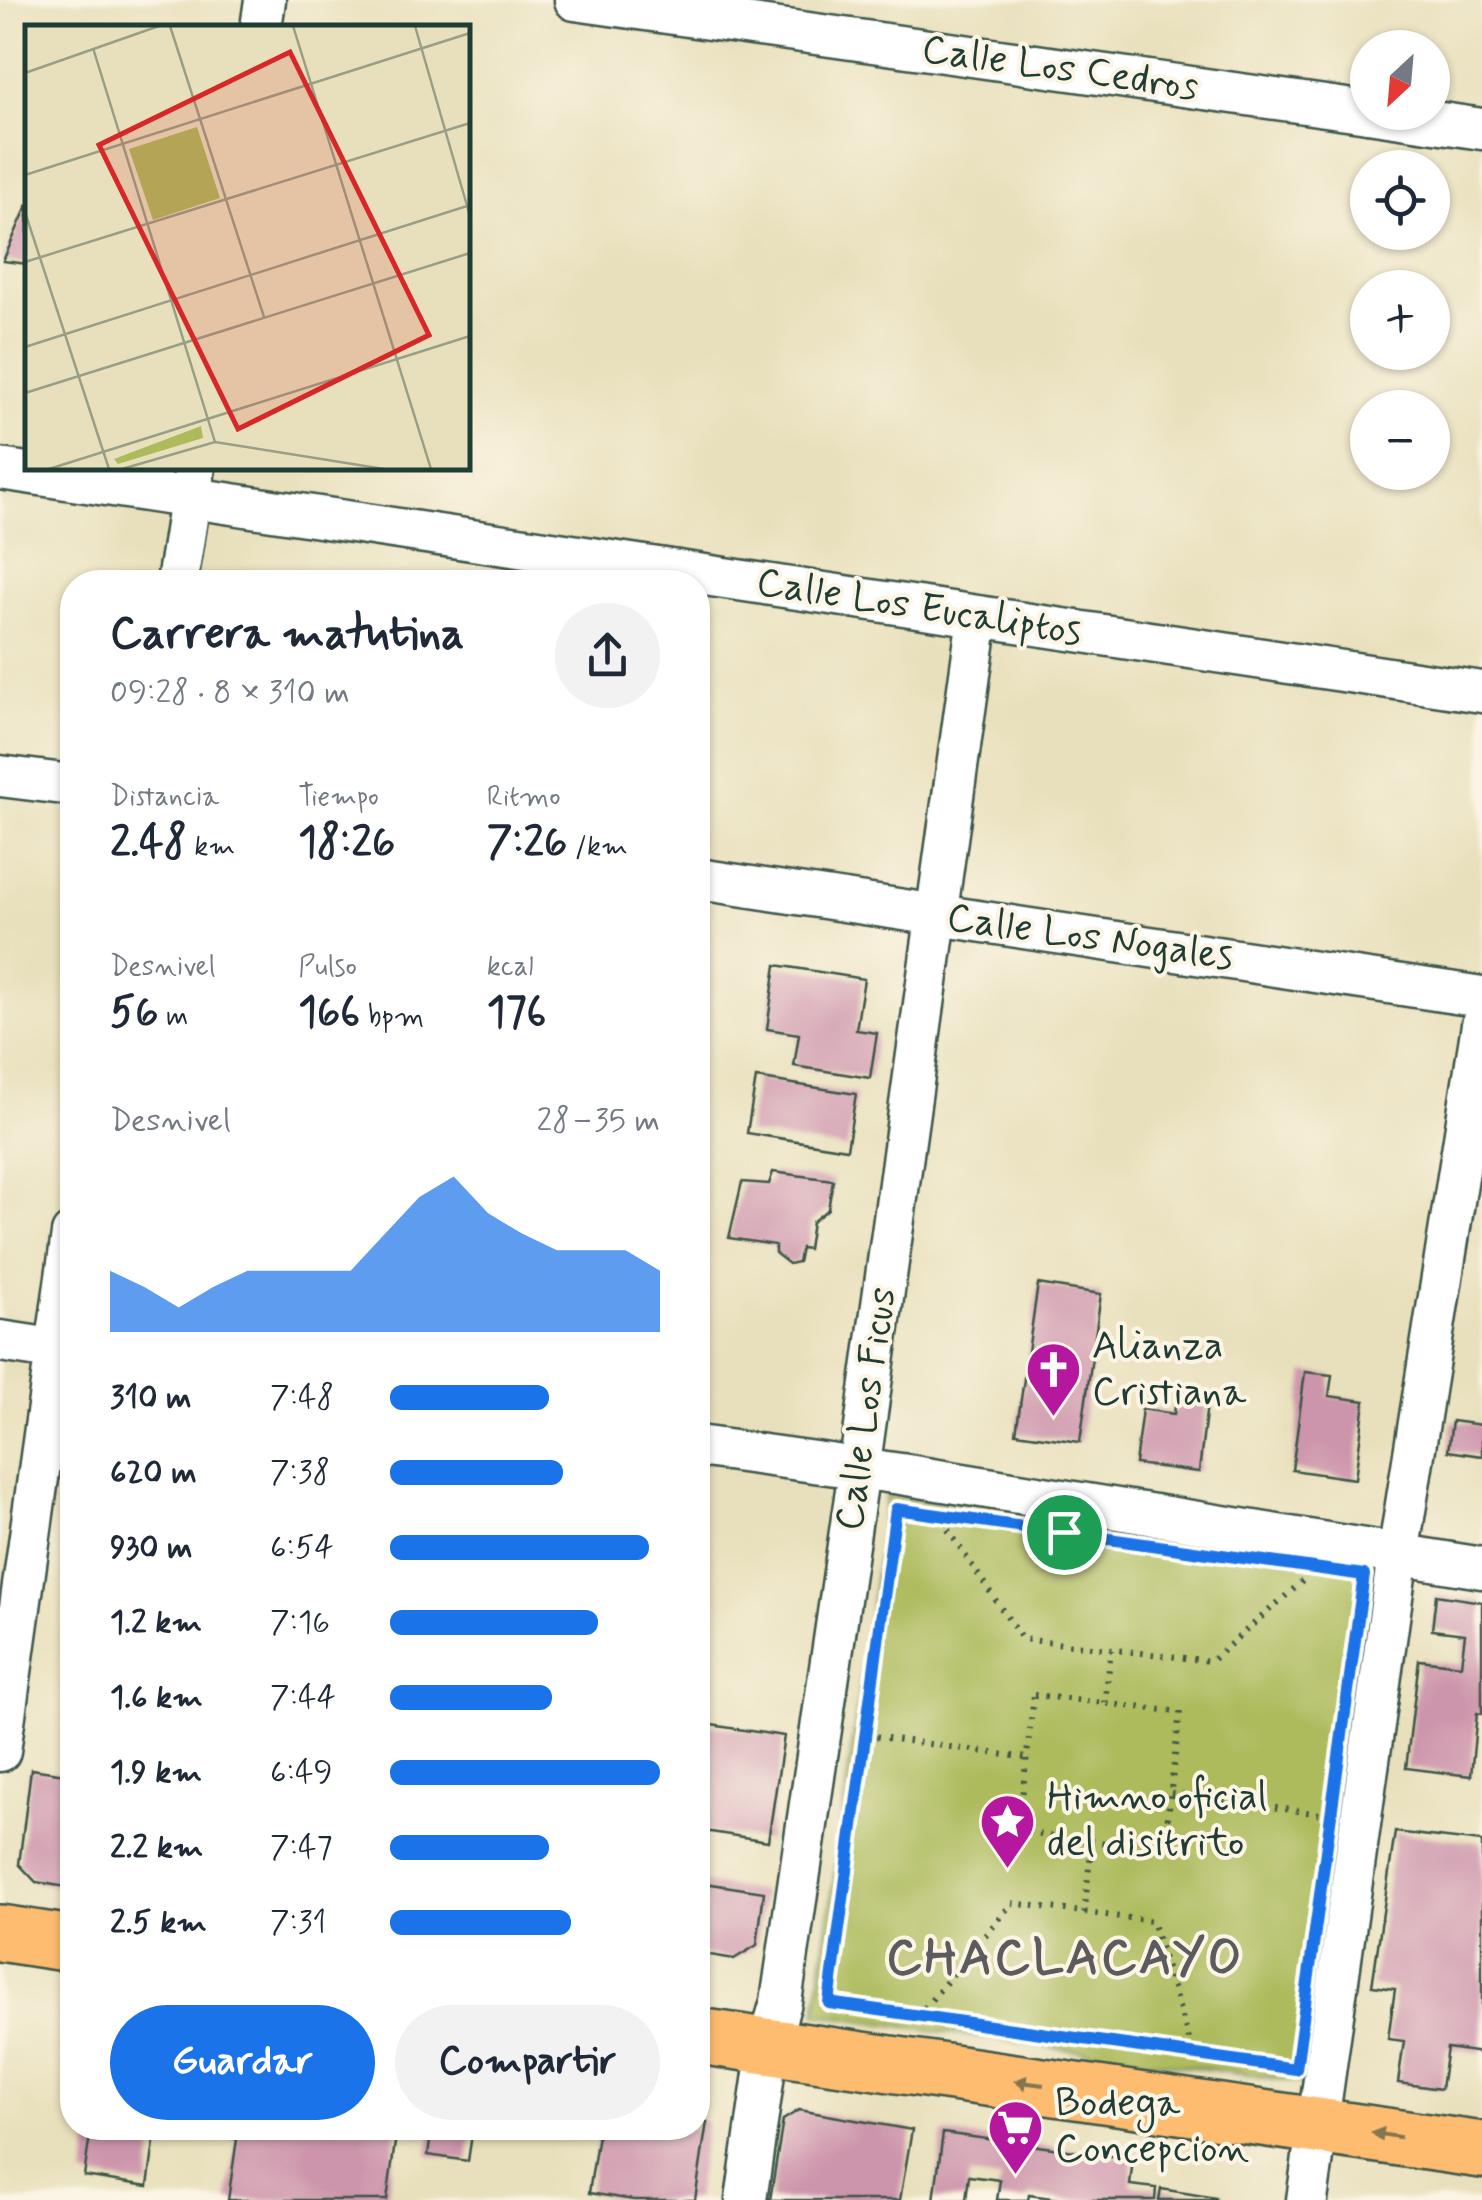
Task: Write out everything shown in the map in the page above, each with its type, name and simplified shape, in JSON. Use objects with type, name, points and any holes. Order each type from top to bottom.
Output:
[{"type":"highway","points":[[0,1933],[60,1942]]},
{"type":"highway","points":[[710,2038],[1482,2150]]},
{"type":"street","points":[[261,25],[265,0]]},
{"type":"street","name":"Calle Los Cedros","points":[[575,0],[1350,109]]},
{"type":"street","name":"Calle Los Cedros","points":[[1450,124],[1482,128]]},
{"type":"street","name":"Calle Los Eucaliptos","points":[[0,469],[193,482],[705,570]]},
{"type":"street","points":[[178,570],[193,482]]},
{"type":"street","name":"Calle Los Eucaliptos","points":[[710,571],[978,617],[1482,692]]},
{"type":"street","name":"Calle Los Ficus","points":[[746,2200],[768,2046],[781,2002],[859,1470],[978,617]]},
{"type":"street","points":[[0,776],[60,784]]},
{"type":"street","name":"Calle Los Nogales","points":[[710,881],[1482,997]]},
{"type":"street","points":[[1307,2200],[1398,1555],[1482,1025]]},
{"type":"street","points":[[0,1341],[60,1350]]},
{"type":"street","points":[[0,1751],[60,1376]]},
{"type":"street","points":[[710,1448],[920,1477],[1482,1568]]},
{"type":"path","points":[[956,1517],[938,1514],[1022,1639],[1211,1661],[1318,1568]]},
{"type":"path","points":[[1105,1703],[1110,1649]]},
{"type":"path","points":[[847,2006],[829,2003],[874,1679]]},
{"type":"path","points":[[1034,1694],[1180,1712],[1164,1850],[1018,1832],[1027,1758],[1034,1694]]},
{"type":"path","points":[[866,1735],[1027,1758]]},
{"type":"path","points":[[1171,1793],[1332,1815]]},
{"type":"path","points":[[1084,1913],[1092,1841]]},
{"type":"path","points":[[918,2016],[1012,1903],[1152,1921],[1194,2054]]},
{"type":"path","points":[[900,2014],[938,2019]]},
{"type":"path","points":[[1076,2038],[1296,2069]]},
{"type":"green space","points":[[886,1496],[1377,1565],[1307,2083],[816,2014]]},
{"type":"building","points":[[25,211],[25,264],[3,261]]},
{"type":"building","points":[[776,965],[864,979],[856,1030],[877,1033],[870,1078],[794,1066],[799,1034],[767,1029]]},
{"type":"building","points":[[756,1078],[856,1094],[847,1149],[747,1133]]},
{"type":"building","points":[[773,1172],[833,1180],[828,1209],[812,1222],[808,1249],[801,1248],[798,1262],[789,1264],[775,1253],[775,1245],[729,1238],[742,1182],[769,1184]]},
{"type":"building","points":[[1038,1284],[1101,1294],[1080,1442],[1016,1433]]},
{"type":"building","points":[[1305,1372],[1332,1375],[1329,1396],[1365,1401],[1355,1479],[1292,1470]]},
{"type":"building","points":[[1177,1391],[1208,1395],[1199,1472],[1135,1464],[1142,1409],[1174,1414]]},
{"type":"building","points":[[1452,1421],[1482,1425],[1482,1456],[1448,1451]]},
{"type":"building","points":[[1436,1595],[1482,1602],[1482,1714],[1477,1713],[1471,1776],[1406,1768],[1419,1660],[1461,1665],[1465,1634],[1432,1630]]},
{"type":"building","points":[[710,1725],[784,1736],[768,1841],[710,1832]]},
{"type":"building","points":[[31,1769],[60,1773],[60,1886],[36,1882],[19,1864]]},
{"type":"building","points":[[1395,1832],[1482,1842],[1482,2053],[1447,2048],[1441,2089],[1398,2083],[1404,2041],[1388,2039],[1395,1989],[1372,1986]]},
{"type":"building","points":[[710,1884],[764,1892],[757,1945],[734,1959],[710,1955]]},
{"type":"building","points":[[799,2110],[912,2130],[900,2200],[770,2200],[783,2120]]},
{"type":"building","points":[[943,2133],[1133,2159],[1130,2185],[1156,2188],[1155,2200],[1066,2200],[1029,2195],[1028,2200],[997,2200],[1000,2180],[969,2176],[966,2200],[934,2200]]},
{"type":"building","points":[[89,2140],[154,2140],[148,2186],[84,2176]]},
{"type":"building","points":[[237,2140],[395,2140],[387,2200],[228,2200]]},
{"type":"building","points":[[430,2140],[471,2140],[468,2161],[428,2155]]},
{"type":"building","points":[[597,2140],[704,2140],[695,2200],[634,2200],[589,2193]]},
{"type":"building","points":[[1161,2189],[1216,2198],[1216,2200],[1159,2200]]},
{"type":"place","name":"Alianza Cristiana","points":[[1053,1419]]},
{"type":"place","name":"Himno oficial del disitrito","points":[[1008,1870]]},
{"type":"place","name":"Bodega Concepcion","points":[[1016,2176]]},
{"type":"district","name":"CHACLACAYO","points":[[1065,1959]]},
{"type":"route","points":[[896,1509],[1064,1532],[1364,1575],[1296,2069],[829,2003],[896,1509]]}]
